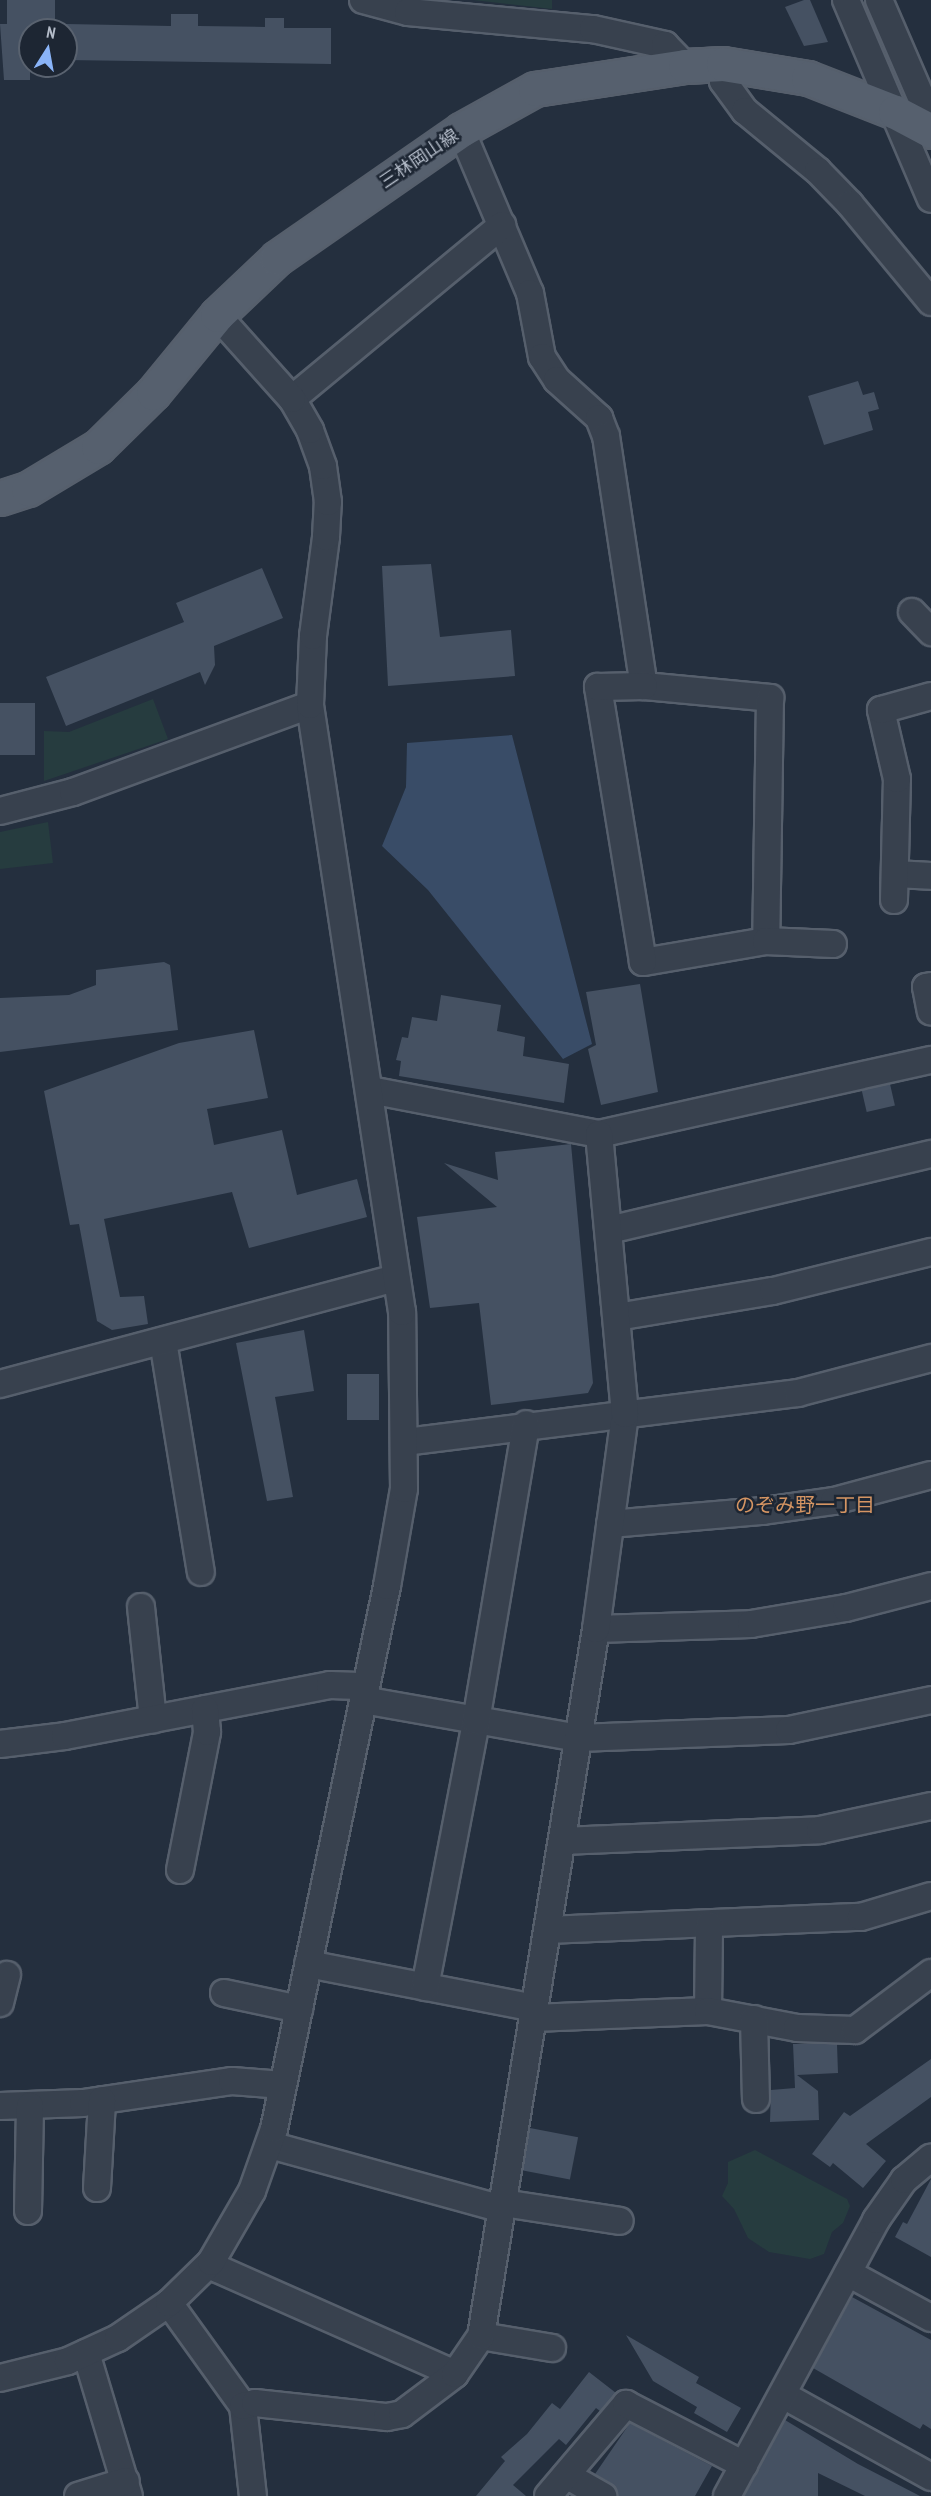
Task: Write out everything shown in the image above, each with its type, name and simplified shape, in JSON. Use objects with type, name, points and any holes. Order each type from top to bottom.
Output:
[{"type":"main road","name":"三林岡山線","points":[[0,498],[28,489],[98,447],[153,393],[217,315],[277,258],[461,130],[535,89],[685,66],[723,64],[808,78],[896,112],[931,131]]},
{"type":"street","points":[[363,0],[408,12],[593,29],[665,45],[685,66]]},
{"type":"street","points":[[846,0],[896,112],[931,199]]},
{"type":"street","points":[[879,0],[931,120]]},
{"type":"street","points":[[723,64],[723,81],[745,111],[818,171],[850,204],[931,303]]},
{"type":"street","points":[[461,130],[530,293],[542,357],[548,370],[599,418],[606,436],[644,686]]},
{"type":"street","points":[[292,399],[502,225]]},
{"type":"street","points":[[0,2378],[86,2353],[118,2338],[169,2303],[211,2262],[252,2191],[270,2145],[283,2085],[365,1693],[404,1489],[405,1347],[370,1090],[310,705],[310,669],[328,502],[322,466],[310,430],[292,399],[217,315]]},
{"type":"street","points":[[912,612],[931,632]]},
{"type":"street","points":[[766,941],[770,698],[644,686],[598,687],[643,962],[766,941],[833,945]]},
{"type":"street","points":[[894,900],[897,779],[881,710],[931,696]]},
{"type":"street","points":[[0,811],[84,788],[310,705]]},
{"type":"street","points":[[895,874],[931,876]]},
{"type":"street","points":[[931,986],[926,987],[931,1012]]},
{"type":"street","points":[[370,1090],[599,1134],[931,1060]]},
{"type":"street","points":[[243,2406],[255,2403],[387,2417],[402,2414],[420,2403],[455,2374],[481,2337],[596,1629],[625,1414],[599,1134]]},
{"type":"street","points":[[609,1230],[931,1154]]},
{"type":"street","points":[[617,1317],[772,1291],[931,1252]]},
{"type":"street","points":[[0,1384],[396,1278]]},
{"type":"street","points":[[163,1341],[194,1463],[185,1543],[201,1572]]},
{"type":"street","points":[[405,1442],[526,1424],[798,1392],[931,1358]]},
{"type":"street","points":[[425,1987],[476,1721],[526,1424]]},
{"type":"street","points":[[610,1524],[763,1511],[834,1501],[931,1475]]},
{"type":"street","points":[[596,1629],[751,1624],[846,1608],[931,1586]]},
{"type":"street","points":[[141,1607],[153,1719]]},
{"type":"street","points":[[0,1744],[153,1719],[330,1685],[476,1721],[578,1738],[789,1730],[931,1700]]},
{"type":"street","points":[[180,1870],[200,1820],[207,1732],[205,1709]]},
{"type":"street","points":[[562,1841],[810,1831],[931,1806]]},
{"type":"street","points":[[548,1930],[861,1917],[931,1896]]},
{"type":"street","points":[[708,2011],[709,1925]]},
{"type":"street","points":[[308,1964],[425,1987],[534,2013],[708,2011],[797,2028],[855,2030],[931,1973]]},
{"type":"street","points":[[0,2003],[7,1975]]},
{"type":"street","points":[[224,1993],[299,2008]]},
{"type":"street","points":[[754,2019],[756,2099]]},
{"type":"street","points":[[0,2106],[102,2100],[232,2080],[283,2085]]},
{"type":"street","points":[[97,2188],[102,2100]]},
{"type":"street","points":[[28,2211],[30,2106]]},
{"type":"street","points":[[270,2145],[502,2206],[620,2221]]},
{"type":"street","points":[[727,2496],[887,2202],[904,2180],[931,2157]]},
{"type":"street","points":[[211,2262],[218,2269],[455,2374]]},
{"type":"street","points":[[848,2273],[931,2318]]},
{"type":"street","points":[[169,2303],[243,2406],[253,2496]]},
{"type":"street","points":[[481,2337],[552,2348]]},
{"type":"street","points":[[78,2496],[128,2489],[86,2353]]},
{"type":"street","points":[[783,2395],[931,2477]]},
{"type":"street","points":[[548,2496],[626,2404],[744,2465]]},
{"type":"street","points":[[566,2475],[603,2496]]},
{"type":"green space","points":[[473,0],[552,0],[552,9]]},
{"type":"green space","points":[[153,699],[168,739],[44,781],[44,731],[69,732]]},
{"type":"green space","points":[[48,822],[53,863],[0,869],[0,832]]},
{"type":"green space","points":[[755,2150],[847,2199],[850,2206],[843,2223],[832,2232],[824,2254],[810,2259],[769,2252],[748,2238],[734,2209],[722,2196],[728,2183],[728,2162]]},
{"type":"water","points":[[512,735],[592,1044],[563,1059],[428,890],[382,846],[406,787],[407,743]]},
{"type":"building","points":[[7,0],[55,0],[55,18],[18,18],[18,78],[30,78],[30,80],[4,80],[0,24],[7,24]]},
{"type":"building","points":[[810,0],[828,42],[804,46],[785,7]]},
{"type":"building","points":[[171,14],[198,14],[198,26],[265,27],[265,18],[284,18],[284,28],[331,28],[331,64],[78,60],[78,24],[171,26]]},
{"type":"building","points":[[858,381],[863,395],[874,392],[879,409],[868,412],[873,430],[824,445],[808,396]]},
{"type":"building","points":[[431,564],[440,637],[511,630],[515,676],[388,686],[382,566]]},
{"type":"building","points":[[262,568],[283,618],[214,646],[215,665],[205,685],[200,672],[66,726],[46,677],[184,622],[176,603]]},
{"type":"building","points":[[0,703],[35,703],[35,755],[0,755]]},
{"type":"building","points":[[164,962],[170,965],[178,1030],[0,1052],[0,998],[69,995],[96,985],[96,970]]},
{"type":"building","points":[[640,984],[658,1092],[601,1105],[588,1049],[596,1045],[586,992]]},
{"type":"building","points":[[441,995],[501,1005],[497,1031],[525,1037],[523,1056],[569,1064],[564,1103],[399,1076],[401,1061],[396,1060],[402,1037],[408,1038],[412,1017],[437,1021]]},
{"type":"building","points":[[254,1030],[268,1098],[207,1109],[214,1145],[282,1130],[297,1195],[357,1179],[367,1217],[249,1248],[232,1192],[104,1219],[120,1297],[144,1296],[148,1324],[112,1330],[97,1321],[79,1224],[70,1225],[44,1091],[179,1043]]},
{"type":"building","points":[[890,1084],[895,1105],[867,1112],[862,1091]]},
{"type":"building","points":[[571,1144],[593,1383],[588,1393],[491,1405],[479,1303],[430,1308],[417,1217],[497,1207],[444,1163],[498,1180],[495,1152]]},
{"type":"building","points":[[304,1330],[314,1391],[275,1397],[293,1497],[267,1501],[236,1343]]},
{"type":"building","points":[[347,1374],[379,1374],[379,1420],[347,1420]]},
{"type":"building","points":[[793,2044],[837,2044],[838,2073],[797,2075],[818,2091],[819,2120],[770,2122],[771,2090],[795,2088]]},
{"type":"building","points":[[931,2059],[931,2097],[866,2144],[886,2161],[863,2188],[833,2163],[830,2167],[812,2154],[844,2112],[850,2116]]},
{"type":"building","points":[[530,2128],[578,2137],[570,2180],[522,2170]]},
{"type":"building","points":[[931,2179],[931,2257],[895,2237],[903,2222],[907,2224]]},
{"type":"building","points":[[852,2297],[931,2340],[931,2429],[923,2424],[920,2429],[813,2368]]},
{"type":"building","points":[[626,2335],[699,2377],[696,2383],[741,2408],[727,2432],[694,2413],[697,2407],[653,2381]]},
{"type":"building","points":[[589,2372],[616,2393],[600,2411],[596,2408],[566,2445],[559,2439],[513,2485],[526,2496],[476,2496],[505,2461],[501,2457],[527,2434],[552,2403],[560,2409]]},
{"type":"building","points":[[785,2420],[858,2464],[920,2496],[865,2496],[818,2473],[818,2496],[744,2496]]},
{"type":"building","points":[[630,2423],[712,2466],[695,2496],[618,2496],[611,2483],[595,2474]]},
{"type":"district","name":"のぞみ野一丁目","points":[[805,1505]]}]
